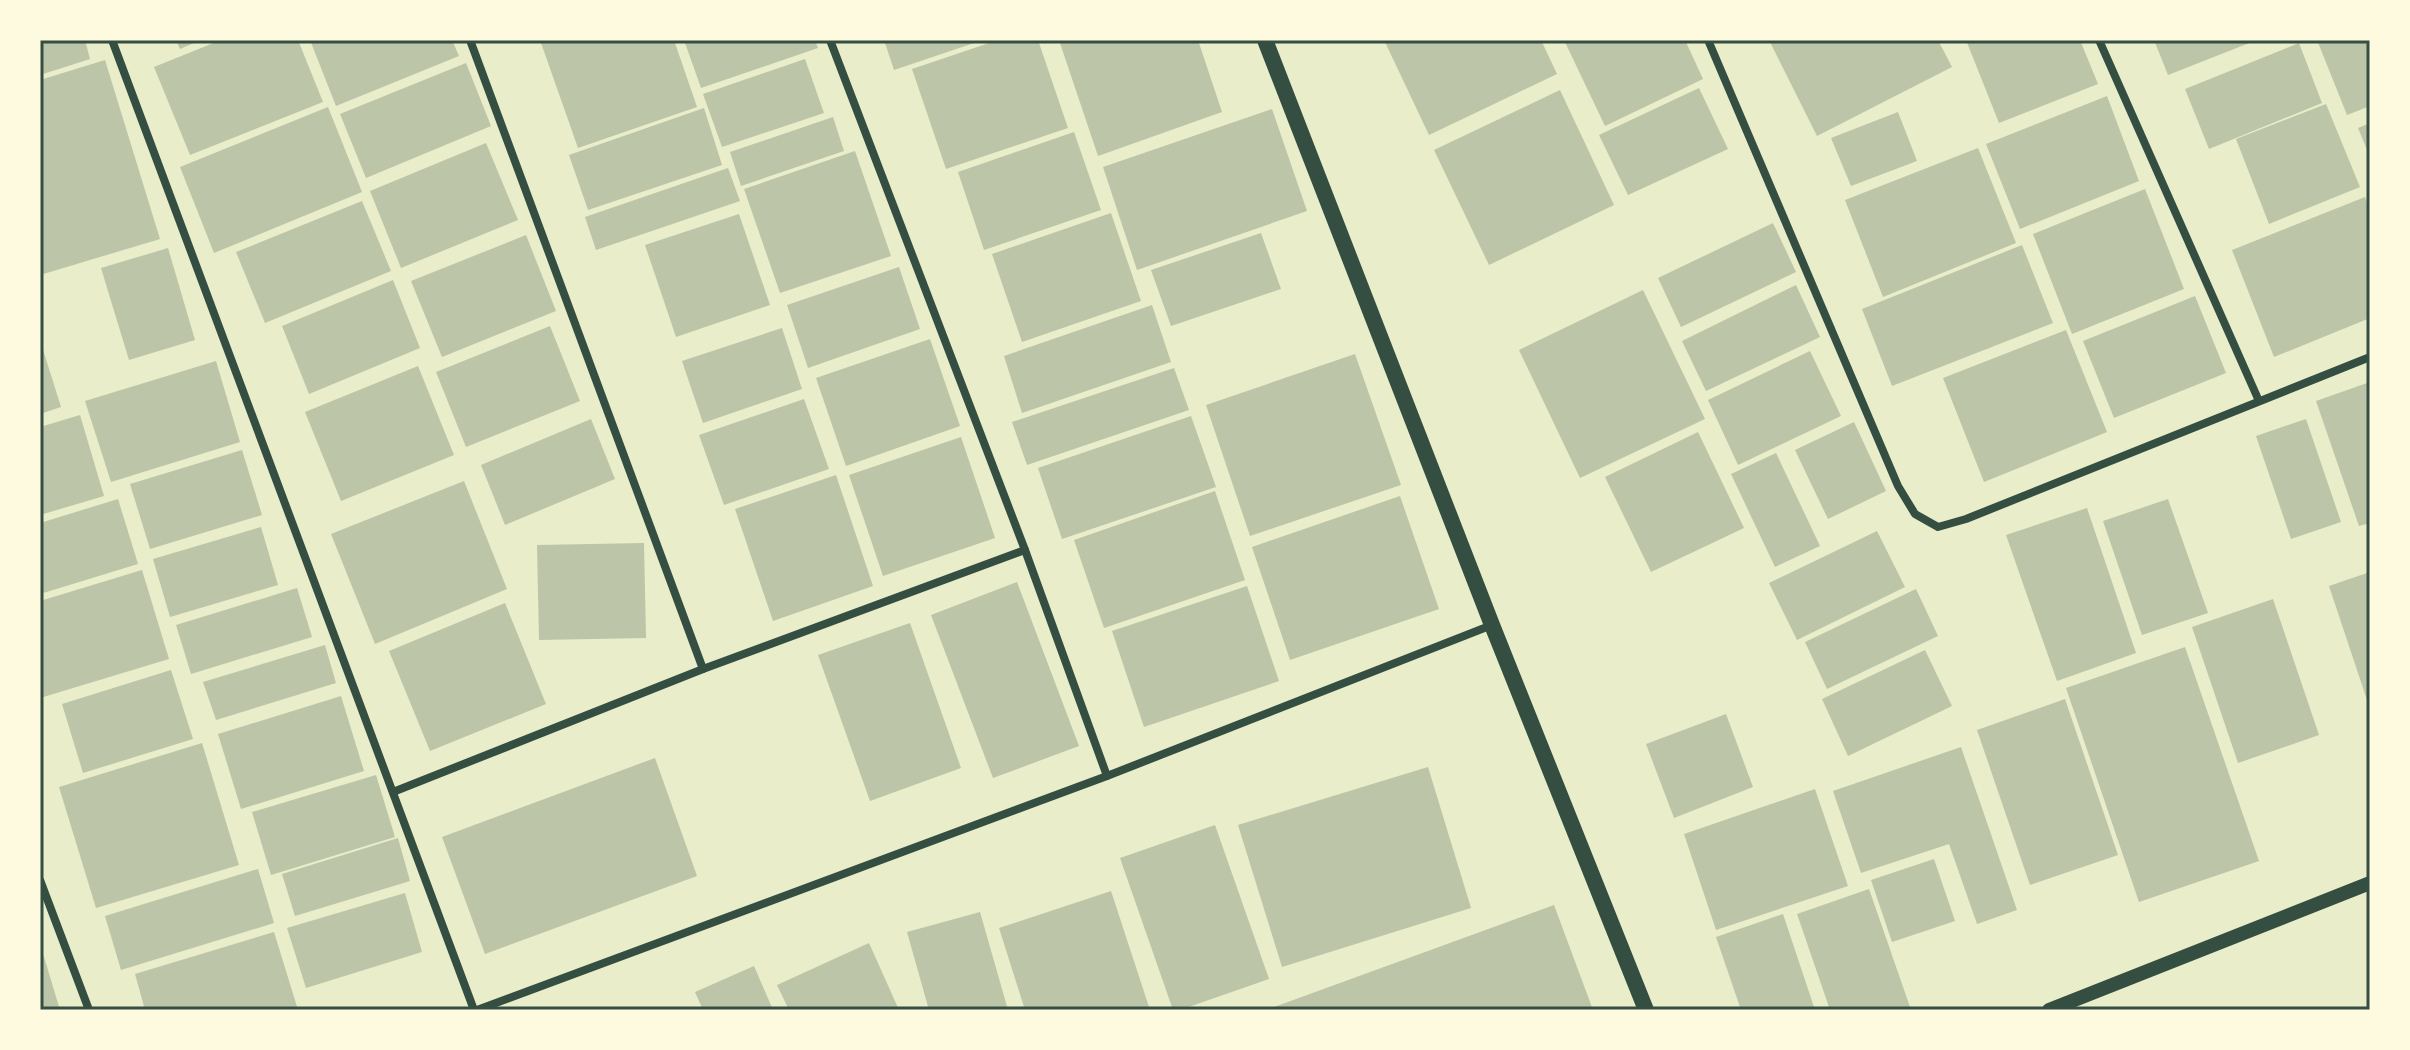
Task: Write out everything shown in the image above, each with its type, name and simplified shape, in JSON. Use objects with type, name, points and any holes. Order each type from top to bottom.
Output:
[{"type":"main road","points":[[1265,40],[1492,625],[1646,1010]]},
{"type":"street","points":[[112,40],[476,1010],[1107,776],[1492,625]]},
{"type":"street","points":[[470,40],[703,669]]},
{"type":"street","points":[[830,40],[1025,550],[1107,776]]},
{"type":"street","points":[[1708,40],[1898,486],[1915,514],[1938,527],[1966,519],[2370,357]]},
{"type":"street","points":[[2099,40],[2259,401]]},
{"type":"street","points":[[393,792],[703,669],[1025,550]]},
{"type":"street","points":[[40,880],[89,1010]]},
{"type":"street","points":[[2049,1010],[2370,883]]},
{"type":"building","points":[[40,40],[85,40],[90,59],[40,75]]},
{"type":"building","points":[[176,40],[201,40],[180,49]]},
{"type":"building","points":[[221,40],[298,40],[323,102],[190,155],[154,67]]},
{"type":"building","points":[[310,40],[452,40],[459,56],[336,106]]},
{"type":"building","points":[[540,40],[674,40],[697,107],[578,148]]},
{"type":"building","points":[[684,40],[815,40],[818,48],[701,88]]},
{"type":"building","points":[[884,40],[980,40],[980,41],[894,70]]},
{"type":"building","points":[[998,40],[1038,40],[1068,128],[946,169],[912,69]]},
{"type":"building","points":[[1070,40],[1198,40],[1222,112],[1098,156],[1060,43]]},
{"type":"building","points":[[1384,40],[1541,40],[1557,74],[1429,135]]},
{"type":"building","points":[[1564,40],[1685,40],[1703,79],[1605,126]]},
{"type":"building","points":[[1938,40],[1952,67],[1817,136],[1770,42]]},
{"type":"building","points":[[1966,40],[2080,40],[2098,84],[1999,123]]},
{"type":"building","points":[[2154,40],[2257,40],[2168,75]]},
{"type":"building","points":[[2317,40],[2370,40],[2370,106],[2347,115]]},
{"type":"building","points":[[2299,43],[2322,103],[2209,149],[2185,89]]},
{"type":"building","points":[[805,59],[824,113],[722,147],[703,94]]},
{"type":"building","points":[[105,60],[160,239],[40,275],[40,80]]},
{"type":"building","points":[[466,63],[491,126],[366,178],[340,114]]},
{"type":"building","points":[[1699,88],[1728,149],[1628,195],[1599,135]]},
{"type":"building","points":[[1560,90],[1614,205],[1489,265],[1434,150]]},
{"type":"building","points":[[2107,96],[2139,181],[2020,229],[1986,144]]},
{"type":"building","points":[[2326,104],[2360,187],[2269,224],[2236,139]]},
{"type":"building","points":[[328,107],[362,192],[214,253],[180,167]]},
{"type":"building","points":[[704,108],[722,165],[588,210],[569,155]]},
{"type":"building","points":[[1272,109],[1307,211],[1137,270],[1103,167]]},
{"type":"building","points":[[1898,112],[1917,161],[1851,186],[1831,138]]},
{"type":"building","points":[[833,117],[844,151],[741,186],[730,152]]},
{"type":"building","points":[[2370,123],[2370,157],[2358,128]]},
{"type":"building","points":[[1074,132],[1101,210],[984,250],[958,172]]},
{"type":"building","points":[[486,143],[518,220],[401,268],[370,191]]},
{"type":"building","points":[[1978,148],[2016,243],[1883,297],[1845,200]]},
{"type":"building","points":[[855,151],[891,256],[780,293],[744,189]]},
{"type":"building","points":[[728,168],[740,201],[596,250],[585,217]]},
{"type":"building","points":[[2145,189],[2184,289],[2072,334],[2033,234]]},
{"type":"building","points":[[2365,197],[2370,210],[2370,318],[2274,357],[2232,250]]},
{"type":"building","points":[[362,201],[391,271],[265,323],[236,252]]},
{"type":"building","points":[[1111,213],[1141,301],[1022,342],[992,254]]},
{"type":"building","points":[[739,214],[770,305],[676,337],[645,245]]},
{"type":"building","points":[[1773,223],[1796,272],[1681,327],[1658,278]]},
{"type":"building","points":[[1261,233],[1281,289],[1171,326],[1151,270]]},
{"type":"building","points":[[526,235],[556,311],[442,357],[411,281]]},
{"type":"building","points":[[2022,245],[2053,323],[1892,386],[1862,309]]},
{"type":"building","points":[[168,248],[195,340],[129,360],[101,268]]},
{"type":"building","points":[[899,267],[920,329],[808,368],[787,305]]},
{"type":"building","points":[[393,280],[420,348],[309,394],[282,326]]},
{"type":"building","points":[[1796,285],[1820,337],[1706,391],[1682,341]]},
{"type":"building","points":[[1643,290],[1705,419],[1580,478],[1519,350]]},
{"type":"building","points":[[2195,296],[2226,373],[2114,418],[2083,341]]},
{"type":"building","points":[[1152,305],[1171,362],[1022,413],[1004,356]]},
{"type":"building","points":[[550,326],[580,401],[466,447],[436,372]]},
{"type":"building","points":[[782,328],[802,389],[703,423],[682,361]]},
{"type":"building","points":[[2066,330],[2107,432],[1984,482],[1943,378]]},
{"type":"building","points":[[930,339],[960,426],[846,466],[816,378]]},
{"type":"building","points":[[40,340],[61,407],[40,414]]},
{"type":"building","points":[[1810,351],[1841,416],[1738,465],[1708,400]]},
{"type":"building","points":[[1355,354],[1401,485],[1250,536],[1206,405]]},
{"type":"building","points":[[216,361],[240,442],[111,482],[85,401]]},
{"type":"building","points":[[418,366],[454,455],[341,501],[305,412]]},
{"type":"building","points":[[1174,368],[1189,410],[1027,465],[1012,422]]},
{"type":"building","points":[[2370,382],[2370,523],[2359,526],[2316,401]]},
{"type":"building","points":[[804,399],[829,469],[724,505],[699,435]]},
{"type":"building","points":[[80,415],[104,496],[40,515],[40,427]]},
{"type":"building","points":[[1191,416],[1216,487],[1062,539],[1038,468]]},
{"type":"building","points":[[591,419],[615,479],[505,525],[481,465]]},
{"type":"building","points":[[2306,419],[2341,522],[2291,539],[2256,436]]},
{"type":"building","points":[[1854,422],[1886,491],[1828,519],[1795,450]]},
{"type":"building","points":[[1698,432],[1744,528],[1651,572],[1605,477]]},
{"type":"building","points":[[961,437],[995,538],[883,576],[849,475]]},
{"type":"building","points":[[242,450],[262,515],[150,549],[130,484]]},
{"type":"building","points":[[1776,453],[1820,546],[1775,567],[1731,474]]},
{"type":"building","points":[[836,475],[873,586],[773,621],[735,509]]},
{"type":"building","points":[[464,481],[507,589],[375,644],[331,534]]},
{"type":"building","points":[[1215,491],[1245,580],[1104,628],[1074,540]]},
{"type":"building","points":[[1400,496],[1439,609],[1290,660],[1252,547]]},
{"type":"building","points":[[118,499],[138,564],[40,594],[40,523]]},
{"type":"building","points":[[2168,499],[2208,613],[2142,635],[2103,521]]},
{"type":"building","points":[[2087,508],[2136,653],[2057,681],[2006,535]]},
{"type":"building","points":[[261,527],[278,585],[170,617],[153,559]]},
{"type":"building","points":[[1877,531],[1905,587],[1797,640],[1769,583]]},
{"type":"building","points":[[644,543],[646,638],[539,640],[537,545]]},
{"type":"building","points":[[142,570],[169,659],[40,698],[40,601]]},
{"type":"building","points":[[2370,572],[2370,705],[2369,706],[2329,586]]},
{"type":"building","points":[[1017,582],[1079,746],[993,778],[931,615]]},
{"type":"building","points":[[1247,586],[1279,681],[1144,727],[1112,631]]},
{"type":"building","points":[[297,588],[312,637],[191,674],[176,625]]},
{"type":"building","points":[[1916,589],[1938,636],[1827,689],[1805,642]]},
{"type":"building","points":[[2273,599],[2319,735],[2238,763],[2192,627]]},
{"type":"building","points":[[505,603],[546,704],[430,751],[389,651]]},
{"type":"building","points":[[910,623],[961,768],[870,801],[818,655]]},
{"type":"building","points":[[325,645],[336,683],[216,720],[203,682]]},
{"type":"building","points":[[2185,647],[2259,861],[2139,902],[2066,688]]},
{"type":"building","points":[[1925,650],[1952,706],[1848,756],[1822,699]]},
{"type":"building","points":[[171,670],[193,739],[83,773],[62,704]]},
{"type":"building","points":[[341,696],[364,771],[241,809],[218,734]]},
{"type":"building","points":[[2065,699],[2118,855],[2030,885],[1977,730]]},
{"type":"building","points":[[1726,714],[1753,787],[1674,818],[1646,744]]},
{"type":"building","points":[[202,743],[239,865],[96,908],[59,787]]},
{"type":"building","points":[[1961,747],[2017,910],[1977,924],[1949,844],[1861,873],[1833,791]]},
{"type":"building","points":[[655,758],[697,876],[485,954],[442,837]]},
{"type":"building","points":[[1428,767],[1471,908],[1282,967],[1238,825]]},
{"type":"building","points":[[376,775],[395,837],[271,875],[252,812]]},
{"type":"building","points":[[1815,789],[1848,886],[1716,930],[1684,834]]},
{"type":"building","points":[[1215,825],[1269,979],[1173,1010],[1120,858]]},
{"type":"building","points":[[398,838],[410,881],[295,916],[282,874]]},
{"type":"building","points":[[1934,859],[1955,921],[1892,942],[1871,880]]},
{"type":"building","points":[[258,869],[274,923],[121,970],[105,916]]},
{"type":"building","points":[[1869,889],[1910,1007],[1901,1010],[1830,1010],[1797,914]]},
{"type":"building","points":[[1111,891],[1150,1010],[1025,1010],[999,928]]},
{"type":"building","points":[[405,893],[422,952],[306,988],[287,928]]},
{"type":"building","points":[[1554,905],[1593,1010],[1266,1010]]},
{"type":"building","points":[[980,912],[1008,1010],[929,1010],[907,932]]},
{"type":"building","points":[[1783,914],[1815,1010],[1741,1010],[1716,937]]},
{"type":"building","points":[[274,932],[298,1010],[145,1010],[135,974]]},
{"type":"building","points":[[869,943],[899,1010],[789,1010],[777,985]]},
{"type":"building","points":[[41,947],[60,1010],[40,1010]]},
{"type":"building","points":[[754,966],[773,1010],[703,1010],[695,992]]}]
